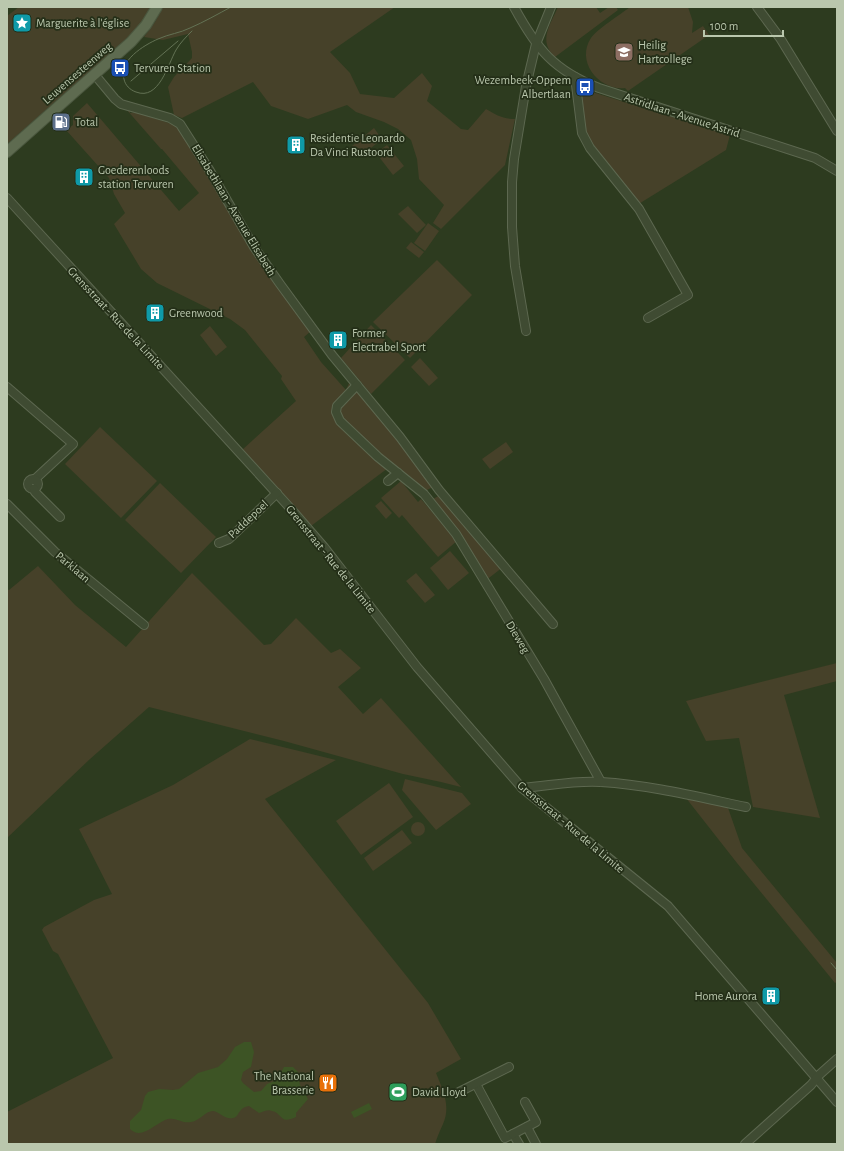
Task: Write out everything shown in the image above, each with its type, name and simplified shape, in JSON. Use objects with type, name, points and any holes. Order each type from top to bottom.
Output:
[{"type":"main road","name":"Leuvensesteenweg","points":[[7,152],[131,42],[146,25],[157,7]]},
{"type":"street","name":"Astridlaan - Avenue Astrid","points":[[514,7],[536,44],[548,58],[564,71],[575,77],[599,88],[815,158],[837,171]]},
{"type":"street","points":[[526,331],[514,266],[512,182],[521,114],[536,44],[551,7]]},
{"type":"street","points":[[757,7],[780,38],[837,131]]},
{"type":"street","name":"Elisabethlaan - Avenue Elisabeth","points":[[95,75],[115,99],[122,104],[170,118],[180,124],[194,144],[261,258],[332,355],[400,437],[439,490],[552,624]]},
{"type":"street","points":[[575,77],[582,133],[587,143],[600,163],[611,174],[639,209],[688,295],[648,318]]},
{"type":"street","name":"Grensstraat - Rue de la Limite","points":[[7,198],[277,493],[324,547],[417,667],[522,788],[668,906],[837,1102]]},
{"type":"street","name":"Dieweg","points":[[357,385],[339,404],[336,412],[338,418],[366,447],[428,498],[461,542],[544,679],[601,782]]},
{"type":"street","points":[[7,387],[73,444],[34,480],[38,485],[34,489],[35,492],[60,517]]},
{"type":"street","points":[[388,481],[398,473]]},
{"type":"street","points":[[428,498],[439,490]]},
{"type":"street","name":"Paddepoel","points":[[219,542],[229,539],[277,493]]},
{"type":"street","name":"Parklaan","points":[[7,504],[55,552],[144,625]]},
{"type":"street","points":[[522,788],[561,783],[601,782],[641,786],[746,807]]},
{"type":"street","points":[[745,1144],[811,1085],[837,1059]]},
{"type":"street","points":[[459,1092],[509,1067]]},
{"type":"street","points":[[476,1084],[505,1138],[536,1122],[525,1102]]},
{"type":"street","points":[[527,1126],[536,1144]]},
{"type":"street","points":[[513,1134],[519,1144]]},
{"type":"shaded area","points":[[19,7],[152,7],[139,26],[122,43],[7,144],[7,16]]},
{"type":"shaded area","points":[[163,7],[395,7],[330,52],[350,73],[360,94],[394,98],[422,73],[432,86],[427,101],[461,129],[468,130],[486,109],[500,116],[515,119],[505,165],[441,229],[433,223],[444,205],[419,179],[417,159],[411,140],[398,129],[384,122],[356,112],[347,105],[308,119],[271,106],[253,82],[182,118],[174,115],[168,87],[174,77],[192,58],[192,52],[188,34],[163,40],[144,37],[155,22]]},
{"type":"shaded area","points":[[558,7],[596,7],[600,13],[609,7],[616,7],[618,10],[555,57],[547,45],[546,39],[549,27]]},
{"type":"shaded area","points":[[630,7],[688,7],[693,22],[692,33],[703,26],[709,35],[628,91],[625,88],[616,88],[607,85],[599,80],[588,65],[586,56],[587,47],[591,38]]},
{"type":"shaded area","points":[[579,90],[589,91],[730,135],[726,150],[637,205],[584,132]]},
{"type":"shaded area","points":[[87,103],[179,211],[199,193],[126,109],[130,111],[130,113],[135,112],[178,126],[283,294],[311,331],[304,337],[321,362],[346,390],[350,381],[398,439],[433,487],[421,493],[388,468],[311,526],[242,450],[296,401],[281,379],[282,376],[245,330],[230,319],[157,283],[141,269],[114,224],[125,213],[114,194],[109,178],[66,130],[73,125],[73,116]]},
{"type":"shaded area","points":[[374,128],[382,139],[360,157],[352,146]]},
{"type":"shaded area","points":[[387,145],[404,166],[393,175],[376,153]]},
{"type":"shaded area","points":[[408,206],[426,225],[417,233],[398,214]]},
{"type":"shaded area","points":[[428,223],[439,231],[425,251],[414,243]]},
{"type":"shaded area","points":[[411,242],[424,252],[419,258],[406,248]]},
{"type":"shaded area","points":[[437,260],[472,295],[410,358],[373,322]]},
{"type":"shaded area","points":[[371,325],[405,360],[371,394],[341,358]]},
{"type":"shaded area","points":[[210,326],[227,347],[216,356],[200,335]]},
{"type":"shaded area","points":[[420,358],[438,378],[429,386],[411,367]]},
{"type":"shaded area","points":[[100,427],[157,481],[121,518],[65,464]]},
{"type":"shaded area","points":[[506,442],[513,452],[490,469],[482,459]]},
{"type":"shaded area","points":[[401,481],[418,502],[421,499],[457,541],[438,557],[402,515],[399,518],[381,498]]},
{"type":"shaded area","points":[[160,483],[216,537],[181,573],[125,520]]},
{"type":"shaded area","points":[[440,495],[503,567],[485,581],[433,499]]},
{"type":"shaded area","points":[[381,501],[392,513],[386,519],[375,506]]},
{"type":"shaded area","points":[[450,551],[469,573],[448,590],[430,568]]},
{"type":"shaded area","points":[[38,566],[75,605],[126,647],[192,573],[264,645],[271,644],[296,618],[331,653],[340,649],[361,668],[338,687],[363,714],[381,698],[461,787],[403,774],[284,741],[149,707],[90,759],[7,838],[7,589],[9,590]]},
{"type":"shaded area","points":[[416,573],[435,595],[425,603],[406,581]]},
{"type":"shaded area","points":[[837,663],[837,681],[784,695],[820,818],[753,807],[739,738],[706,741],[686,701]]},
{"type":"shaded area","points":[[250,739],[336,760],[265,799],[428,1003],[461,1059],[436,1073],[445,1098],[446,1111],[435,1144],[7,1144],[7,1112],[113,1058],[58,954],[53,951],[42,930],[44,927],[94,900],[112,894],[79,829],[173,785]]},
{"type":"shaded area","points":[[405,779],[462,793],[471,804],[436,830],[402,790]]},
{"type":"shaded area","points":[[389,783],[413,817],[361,855],[336,821]]},
{"type":"shaded area","points":[[686,798],[727,805],[742,848],[837,963],[837,982],[835,983]]},
{"type":"shaded area","points":[[415,822],[421,822],[425,826],[425,832],[421,836],[415,836],[411,832],[411,826]]},
{"type":"shaded area","points":[[402,830],[412,843],[373,871],[364,858]]},
{"type":"shaded area","points":[[244,1042],[251,1042],[254,1052],[251,1067],[243,1072],[241,1080],[254,1092],[261,1091],[267,1084],[277,1080],[284,1067],[293,1067],[298,1072],[300,1085],[308,1099],[296,1113],[296,1117],[287,1120],[275,1112],[269,1110],[259,1113],[249,1106],[242,1109],[237,1116],[233,1118],[227,1118],[210,1111],[197,1120],[191,1122],[168,1119],[144,1132],[139,1133],[130,1129],[130,1121],[141,1110],[145,1096],[148,1092],[159,1089],[179,1089],[198,1073],[218,1067],[227,1059],[235,1047]]},
{"type":"shaded area","points":[[369,1103],[372,1109],[354,1118],[351,1112]]},
{"type":"tram line","points":[[192,31],[178,47],[162,80],[157,86],[151,91],[144,93],[136,92],[128,87],[125,83],[123,72],[128,60],[134,54],[146,45],[158,39],[195,26],[231,7]]},
{"type":"tram line","points":[[131,81],[178,41]]},
{"type":"tram line","points":[[831,963],[837,970]]},
{"type":"place","name":"Marguerite à l'église","points":[[22,23]]},
{"type":"place","name":"Heilig Hartcollege","points":[[624,52]]},
{"type":"place","name":"Tervuren Station","points":[[120,68]]},
{"type":"place","name":"Wezembeek-Oppem Albertlaan","points":[[585,87]]},
{"type":"place","name":"Total","points":[[61,122]]},
{"type":"place","name":"Residentie Leonardo Da Vinci Rustoord","points":[[296,145]]},
{"type":"place","name":"Goederenloods station Tervuren","points":[[84,177]]},
{"type":"place","name":"Greenwood","points":[[155,313]]},
{"type":"place","name":"Former Electrabel Sport","points":[[338,340]]},
{"type":"place","name":"Home Aurora","points":[[771,996]]},
{"type":"place","name":"The National Brasserie","points":[[328,1083]]},
{"type":"place","name":"David Lloyd","points":[[398,1092]]}]
